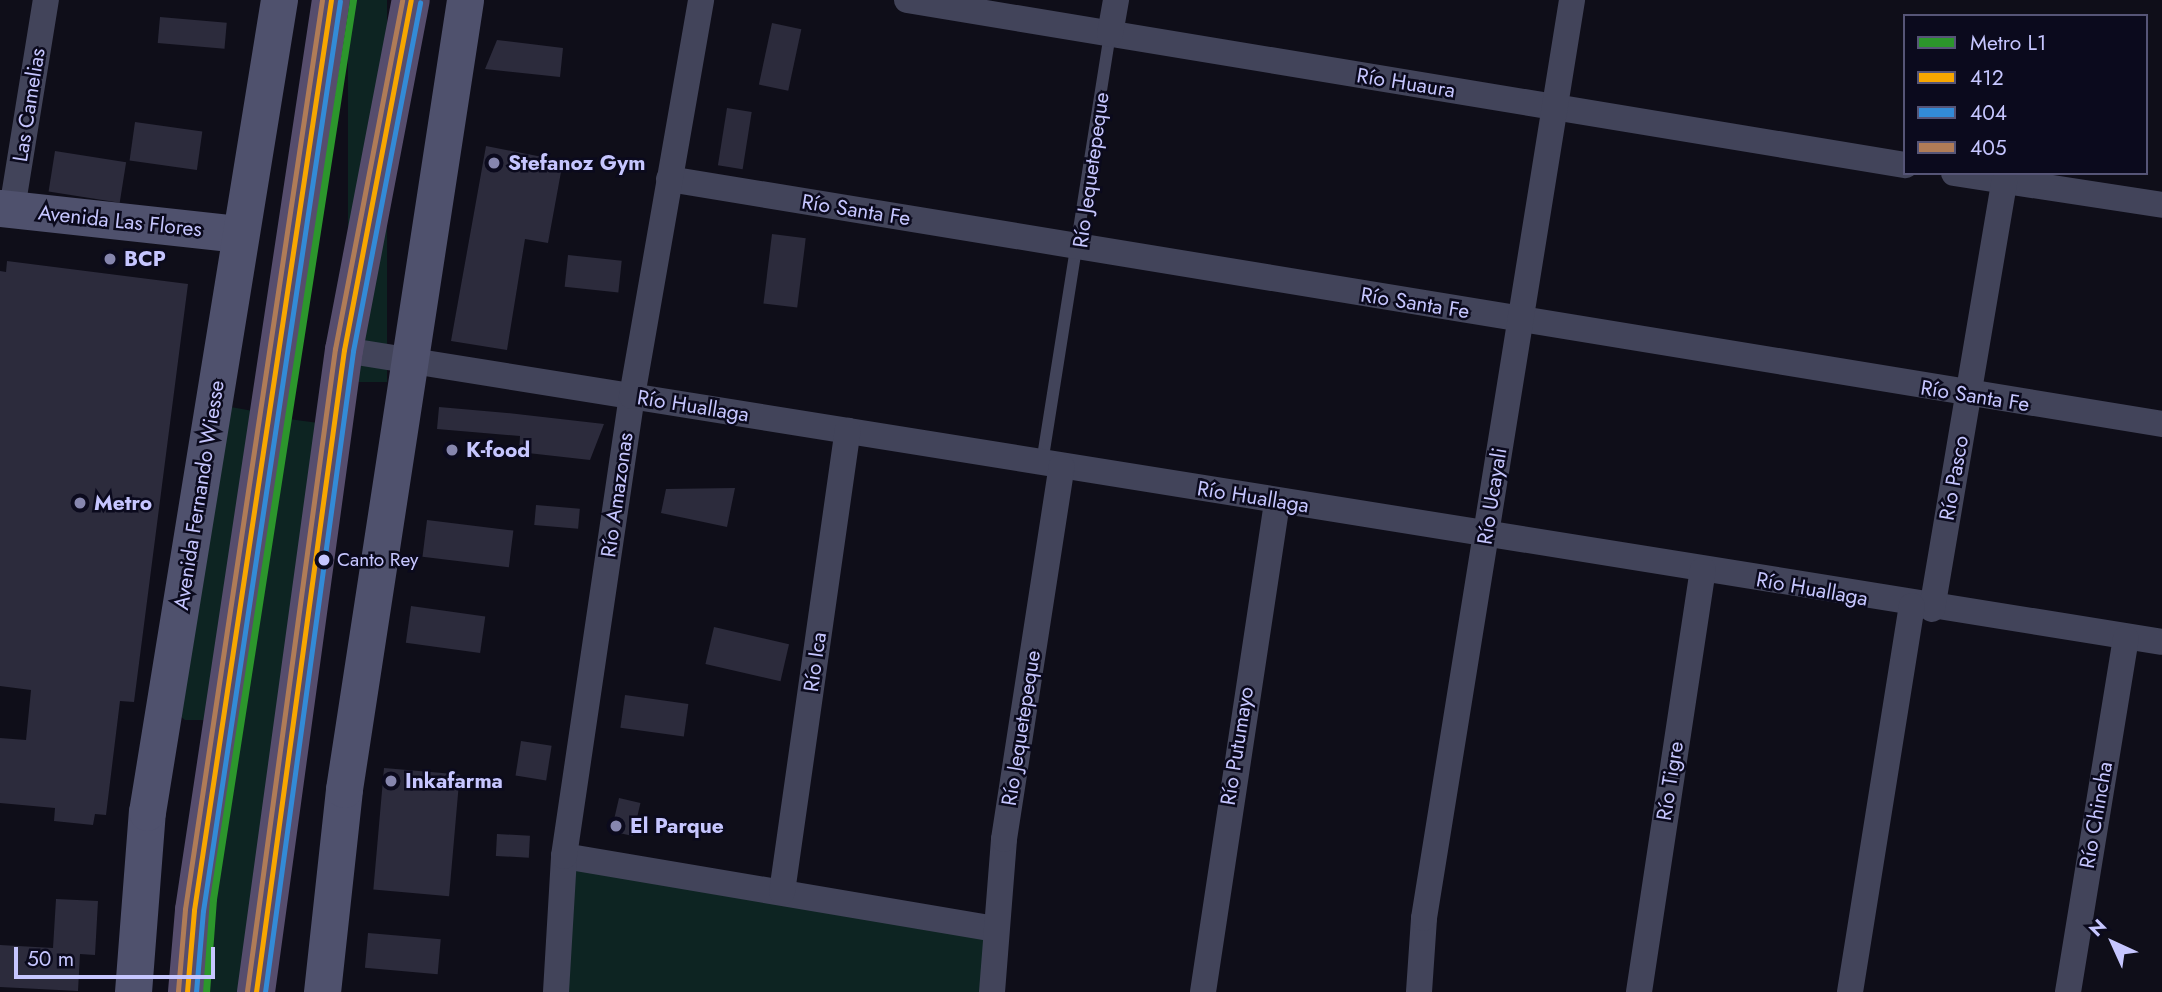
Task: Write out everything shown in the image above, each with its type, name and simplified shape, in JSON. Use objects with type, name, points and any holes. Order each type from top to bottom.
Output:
[{"type":"main road","name":"Avenida Fernando Wiesse","points":[[133,992],[148,812],[279,0]]},
{"type":"main road","points":[[187,992],[194,910],[331,0]]},
{"type":"main road","points":[[256,992],[344,350],[411,0]]},
{"type":"main road","points":[[322,992],[344,789],[465,0]]},
{"type":"main road","name":"Avenida Las Flores","points":[[6,209],[240,234]]},
{"type":"street","name":"Las Camelias","points":[[6,209],[46,0]]},
{"type":"street","name":"Río Amazonas","points":[[556,992],[564,856],[632,396],[701,0]]},
{"type":"street","name":"Río Huaura","points":[[907,0],[1903,165]]},
{"type":"street","name":"Río Jequetepeque","points":[[1110,34],[1115,0]]},
{"type":"street","name":"Río Ucayali","points":[[1419,992],[1424,918],[1572,0]]},
{"type":"street","points":[[1966,175],[2162,205]]},
{"type":"street","name":"Río Santa Fe","points":[[669,179],[1968,395],[2162,424]]},
{"type":"street","name":"Río Pasco","points":[[1850,992],[1922,608],[1968,395],[2004,181]]},
{"type":"street","name":"Río Huallaga","points":[[344,350],[1703,570],[1922,608],[2162,642]]},
{"type":"street","name":"Río Ica","points":[[782,892],[848,431]]},
{"type":"street","name":"Río Jequetepeque","points":[[992,992],[994,929],[1052,464]]},
{"type":"street","name":"Río Putumayo","points":[[1203,992],[1277,501]]},
{"type":"street","name":"Río Tigre","points":[[1639,992],[1703,570]]},
{"type":"street","name":"Río Chincha","points":[[2068,992],[2126,639]]},
{"type":"street","points":[[564,856],[994,929]]},
{"type":"lane","name":"Río Jequetepeque","points":[[1052,464],[1110,34]]},
{"type":"green space","points":[[348,0],[387,0],[387,382],[348,382]]},
{"type":"green space","points":[[225,406],[259,412],[204,720],[185,720],[176,713]]},
{"type":"green space","points":[[282,418],[324,424],[244,992],[201,992]]},
{"type":"green space","points":[[564,856],[994,929],[992,992],[556,992]]},
{"type":"building","points":[[160,17],[227,23],[224,49],[158,43]]},
{"type":"building","points":[[772,23],[801,29],[788,91],[759,85]]},
{"type":"building","points":[[497,40],[563,48],[560,77],[485,69]]},
{"type":"building","points":[[727,108],[752,112],[743,169],[718,165]]},
{"type":"building","points":[[135,122],[202,131],[197,170],[130,161]]},
{"type":"building","points":[[486,146],[563,161],[548,243],[525,239],[507,350],[451,341]]},
{"type":"building","points":[[55,151],[126,162],[120,203],[49,191]]},
{"type":"building","points":[[772,234],[806,238],[797,308],[763,303]]},
{"type":"building","points":[[568,255],[622,261],[618,292],[565,287]]},
{"type":"building","name":"Metro","points":[[7,261],[188,284],[134,702],[120,701],[106,815],[95,814],[93,825],[54,821],[55,808],[0,803],[0,738],[26,740],[31,690],[0,686],[0,271],[6,272]]},
{"type":"building","points":[[439,407],[604,424],[590,460],[519,452],[520,436],[437,429]]},
{"type":"building","points":[[735,488],[727,527],[661,513],[666,489]]},
{"type":"building","points":[[536,505],[580,509],[578,529],[534,525]]},
{"type":"building","points":[[427,520],[513,531],[509,567],[422,557]]},
{"type":"building","points":[[411,606],[485,616],[480,653],[406,643]]},
{"type":"building","points":[[714,627],[789,644],[780,681],[705,664]]},
{"type":"building","points":[[625,695],[688,704],[684,737],[620,728]]},
{"type":"building","points":[[521,741],[552,746],[546,780],[516,776]]},
{"type":"building","points":[[384,768],[460,775],[449,896],[373,890]]},
{"type":"building","points":[[619,798],[640,803],[633,836],[611,831]]},
{"type":"building","points":[[497,834],[530,836],[529,858],[496,856]]},
{"type":"building","points":[[56,899],[98,901],[95,955],[80,954],[78,991],[0,987],[0,945],[53,948]]},
{"type":"building","points":[[368,933],[441,939],[438,974],[365,968]]},
{"type":"metro line","name":"L1","points":[[206,992],[213,899],[353,0]]},
{"type":"transit line","name":"405","points":[[178,991],[185,909],[322,0]]},
{"type":"transit line","name":"412","points":[[187,992],[194,910],[331,0]]},
{"type":"transit line","name":"405","points":[[247,991],[335,349],[402,0]]},
{"type":"transit line","name":"412","points":[[256,992],[344,350],[411,0]]},
{"type":"transit line","name":"404","points":[[196,992],[203,911],[340,1]]},
{"type":"transit line","name":"404","points":[[265,992],[353,351],[420,2]]},
{"type":"place","name":"Stefanoz Gym","points":[[494,163]]},
{"type":"place","name":"BCP","points":[[110,259]]},
{"type":"place","name":"K-food","points":[[452,450]]},
{"type":"place","name":"Metro","points":[[80,503]]},
{"type":"place","name":"Canto Rey","points":[[324,560]]},
{"type":"place","name":"Inkafarma","points":[[391,781]]},
{"type":"place","name":"El Parque","points":[[616,826]]}]
